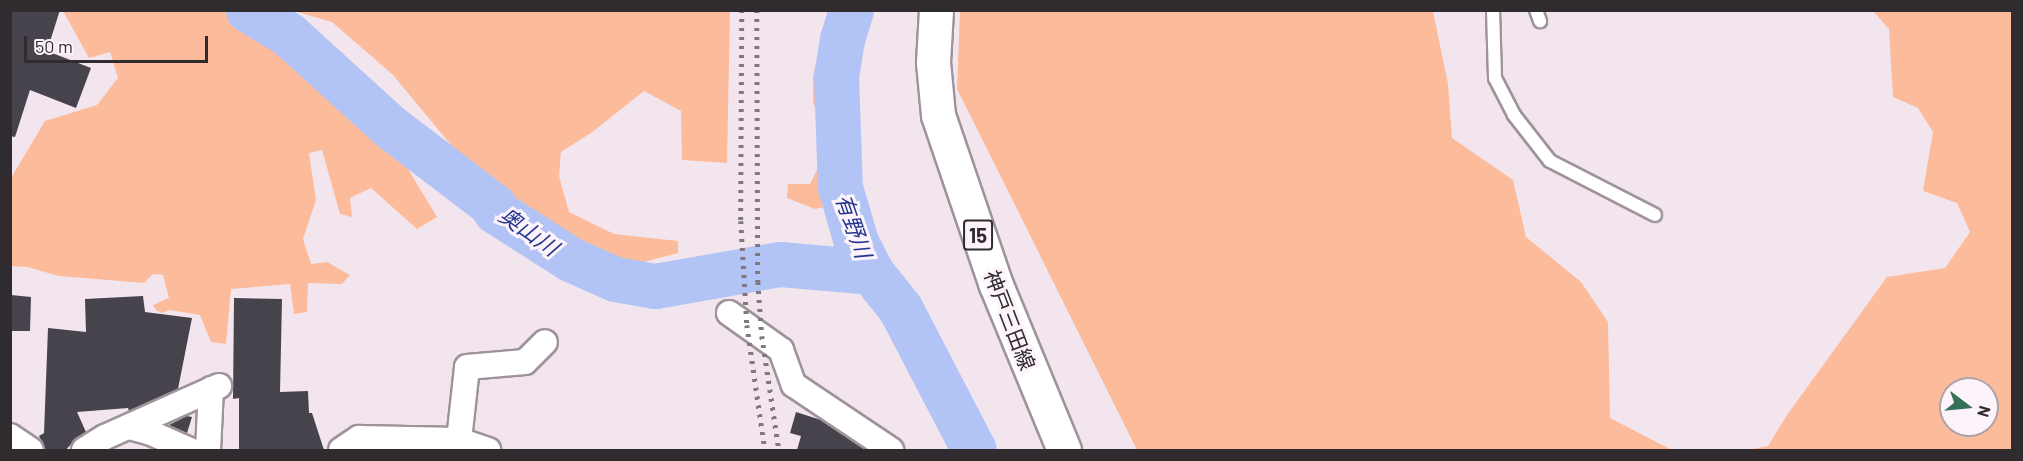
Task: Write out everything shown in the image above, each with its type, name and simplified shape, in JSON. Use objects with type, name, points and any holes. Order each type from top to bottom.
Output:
[{"type":"main road","name":"神戸三田線","points":[[936,10],[933,62],[938,116],[996,285],[1064,450]]},
{"type":"street","points":[[729,313],[781,350],[794,385],[891,450]]},
{"type":"street","points":[[459,440],[467,367],[525,362],[545,342]]},
{"type":"street","points":[[84,450],[215,388],[208,450]]},
{"type":"street","points":[[129,427],[151,433],[190,450]]},
{"type":"street","points":[[10,436],[31,450]]},
{"type":"street","points":[[341,450],[359,438],[459,440],[488,450]]},
{"type":"lane","points":[[1493,10],[1496,78],[1514,114],[1550,161],[1655,214]]},
{"type":"shaded area","points":[[63,11],[248,11],[270,22],[405,164],[437,217],[417,229],[371,188],[350,198],[352,217],[340,214],[322,150],[309,153],[316,200],[303,239],[311,264],[327,262],[350,275],[342,284],[308,283],[307,312],[294,314],[290,284],[231,289],[226,344],[211,342],[200,315],[170,310],[162,313],[156,310],[153,305],[169,298],[163,275],[153,274],[144,283],[59,276],[27,267],[11,266],[11,178],[45,121],[97,105],[118,78],[110,52],[89,58]]},
{"type":"shaded area","points":[[294,11],[730,11],[727,163],[682,160],[681,111],[644,91],[591,133],[561,152],[559,176],[569,212],[614,234],[678,241],[678,253],[625,267],[542,235],[502,190],[461,157],[393,75],[332,22]]},
{"type":"shaded area","points":[[838,11],[872,11],[853,71],[858,200],[815,209],[787,198],[788,184],[810,184],[826,152],[823,120],[813,103],[813,77],[822,35]]},
{"type":"shaded area","points":[[960,11],[1433,11],[1448,84],[1452,138],[1513,180],[1526,237],[1581,282],[1608,322],[1610,418],[1672,450],[1137,450],[957,89]]},
{"type":"shaded area","points":[[1873,11],[2012,11],[2012,450],[1747,450],[1768,446],[1787,415],[1887,277],[1945,268],[1970,232],[1957,203],[1923,191],[1933,132],[1918,108],[1893,97],[1889,29]]},
{"type":"building","points":[[10,10],[60,10],[47,51],[91,68],[76,108],[30,90],[15,137],[10,136]]},
{"type":"building","points":[[11,295],[31,297],[30,331],[10,331]]},
{"type":"building","points":[[143,296],[145,312],[192,318],[178,389],[129,411],[128,408],[77,412],[86,432],[76,438],[66,450],[46,450],[39,436],[44,433],[48,328],[86,332],[85,299]]},
{"type":"building","points":[[234,298],[282,299],[280,392],[308,391],[309,413],[312,413],[324,450],[239,450],[239,398],[233,399]]},
{"type":"building","points":[[796,412],[821,420],[866,450],[797,450],[801,436],[790,433]]},
{"type":"building","points":[[187,416],[192,417],[187,433],[169,425]]},
{"type":"waterway","name":"奥山川","points":[[248,10],[288,34],[389,126],[494,206],[495,211],[570,259],[615,279],[655,286],[780,264],[871,272]]},
{"type":"waterway","name":"有野川","points":[[851,10],[842,39],[836,75],[840,187],[856,242],[871,272],[900,308],[974,450]]},
{"type":"railway","points":[[742,10],[741,221],[747,325],[765,450]]},
{"type":"railway","points":[[757,10],[758,282],[762,336],[779,450]]}]
